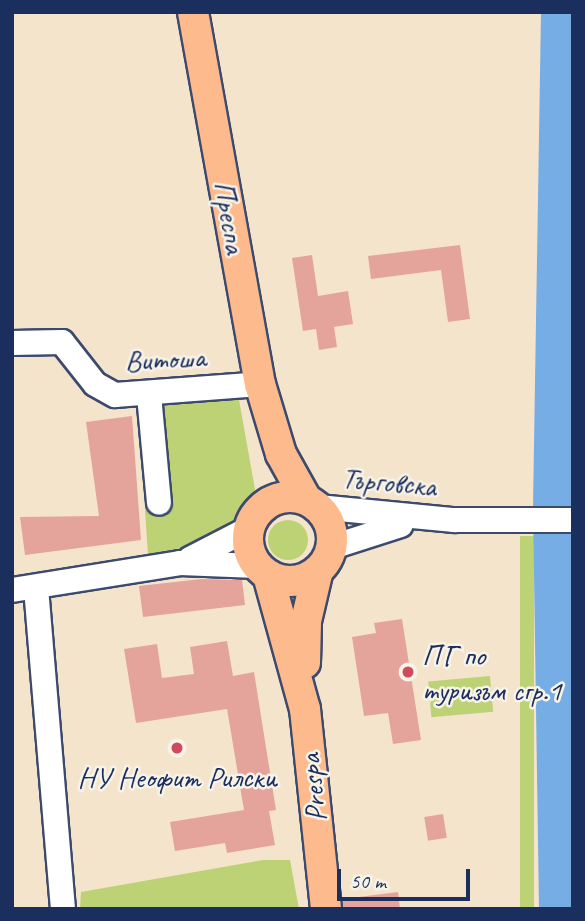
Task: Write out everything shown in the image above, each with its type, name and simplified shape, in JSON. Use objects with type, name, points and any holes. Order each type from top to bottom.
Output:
[{"type":"main road","name":"Преспа","points":[[193,12],[269,422],[269,457],[251,522]]},
{"type":"main road","name":"Преспа","points":[[269,422],[312,503]]},
{"type":"main road","points":[[278,498],[312,503],[325,558],[306,621],[304,709],[251,522],[278,498]]},
{"type":"main road","points":[[263,570],[294,581],[325,558]]},
{"type":"main road","name":"Prespa","points":[[304,709],[326,909]]},
{"type":"street","name":"Витоша","points":[[12,343],[62,342],[94,384],[115,395],[149,396],[260,384]]},
{"type":"street","points":[[149,396],[159,503]]},
{"type":"street","name":"Търговска","points":[[312,503],[454,520],[573,520]]},
{"type":"street","name":"Търговска","points":[[325,558],[375,529],[454,520]]},
{"type":"street","points":[[180,563],[251,522]]},
{"type":"street","points":[[63,909],[24,589],[180,563],[263,570]]},
{"type":"green space","points":[[238,394],[256,495],[233,538],[188,554],[148,555],[145,511],[170,503],[162,406],[170,398]]},
{"type":"green space","points":[[288,520],[302,526],[308,540],[302,554],[288,560],[274,554],[268,540],[274,526]]},
{"type":"green space","points":[[520,536],[534,536],[534,909],[520,909]]},
{"type":"green space","points":[[490,676],[493,712],[431,717],[428,681]]},
{"type":"green space","points":[[263,860],[290,860],[299,909],[80,909],[81,892]]},
{"type":"water","points":[[541,12],[573,12],[573,909],[539,909],[533,506]]},
{"type":"building","points":[[460,245],[470,319],[448,322],[441,270],[371,279],[368,256]]},
{"type":"building","points":[[312,255],[318,296],[348,291],[353,324],[334,327],[337,347],[319,350],[316,329],[303,331],[292,258]]},
{"type":"building","points":[[132,416],[141,540],[25,555],[20,517],[99,516],[86,422]]},
{"type":"building","points":[[201,579],[242,580],[245,605],[143,617],[139,586]]},
{"type":"building","points":[[402,619],[421,740],[393,744],[388,713],[364,716],[352,637],[376,633],[374,623]]},
{"type":"building","points":[[227,641],[233,676],[254,672],[276,810],[269,811],[275,845],[227,853],[225,843],[175,851],[170,822],[244,810],[227,709],[136,723],[124,649],[157,644],[162,678],[194,674],[190,647]]},
{"type":"building","points":[[443,814],[447,838],[428,841],[424,817]]},
{"type":"building","points":[[398,892],[400,909],[343,909],[343,899]]},
{"type":"place","name":"ПГ по туризъм сгр.1","points":[[408,672]]},
{"type":"place","name":"НУ Неофит Рилски","points":[[177,748]]}]
